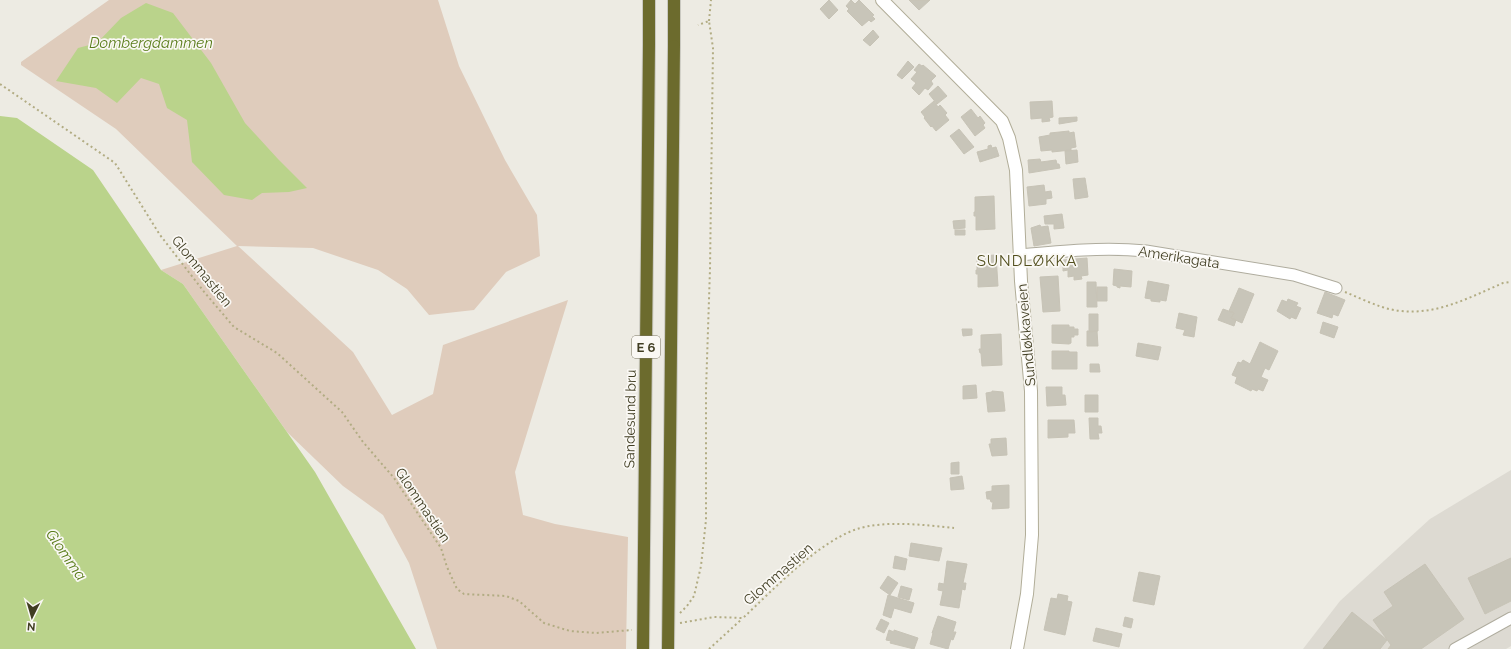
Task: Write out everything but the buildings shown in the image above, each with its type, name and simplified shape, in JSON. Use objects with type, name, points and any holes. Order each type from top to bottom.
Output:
[{"type":"highway","name":"Sandesund bru","points":[[643,649],[649,0]]},
{"type":"highway","name":"E 6","points":[[668,649],[674,0]]},
{"type":"main road","name":"Sundløkkaveien","points":[[882,0],[1002,121],[1009,138],[1016,170],[1020,255],[1031,391],[1032,519],[1027,594],[1017,649]]},
{"type":"street","name":"Amerikagata","points":[[1020,255],[1092,249],[1146,251],[1294,275],[1336,288]]},
{"type":"street","points":[[1455,649],[1511,618]]},
{"type":"path","points":[[674,615],[684,610],[694,596],[701,566],[706,520],[706,390],[710,269],[713,48],[709,21],[711,0]]},
{"type":"path","points":[[698,25],[709,21]]},
{"type":"path","name":"Glommastien","points":[[0,84],[115,163],[160,235],[205,293],[234,327],[277,353],[342,412],[363,442],[394,478],[441,548],[447,567],[457,589],[464,594],[506,596],[518,601],[544,623],[570,631],[596,633],[636,629]]},
{"type":"path","points":[[1336,288],[1383,307],[1408,312],[1428,311],[1448,307],[1503,283],[1511,282]]},
{"type":"path","name":"Glommastien","points":[[675,624],[714,618],[743,618],[804,562],[833,540],[858,529],[882,525],[912,524],[954,528]]},
{"type":"path","points":[[709,649],[743,618]]},
{"type":"shaded area","points":[[109,0],[438,0],[459,66],[505,160],[537,215],[540,256],[506,272],[474,310],[429,315],[407,289],[378,270],[313,248],[238,246],[353,352],[392,415],[433,394],[443,345],[568,300],[515,472],[523,515],[555,524],[628,537],[626,649],[437,649],[409,563],[383,515],[343,486],[287,432],[183,284],[161,270],[237,246],[116,129],[21,65],[21,62]]},
{"type":"shaded area","points":[[1511,470],[1511,646],[1506,649],[1303,649],[1340,601],[1430,519]]},
{"type":"water","name":"Dombergdammen","points":[[146,3],[173,13],[211,63],[245,123],[307,188],[289,192],[262,193],[252,200],[224,195],[192,162],[187,120],[167,108],[159,84],[141,78],[117,103],[96,88],[56,81],[78,48],[97,43],[121,18]]},
{"type":"water","name":"Glomma","points":[[0,116],[17,118],[93,170],[161,270],[183,284],[315,472],[416,649],[0,649]]},
{"type":"district","name":"SUNDLØKKA","points":[[1027,261]]}]
